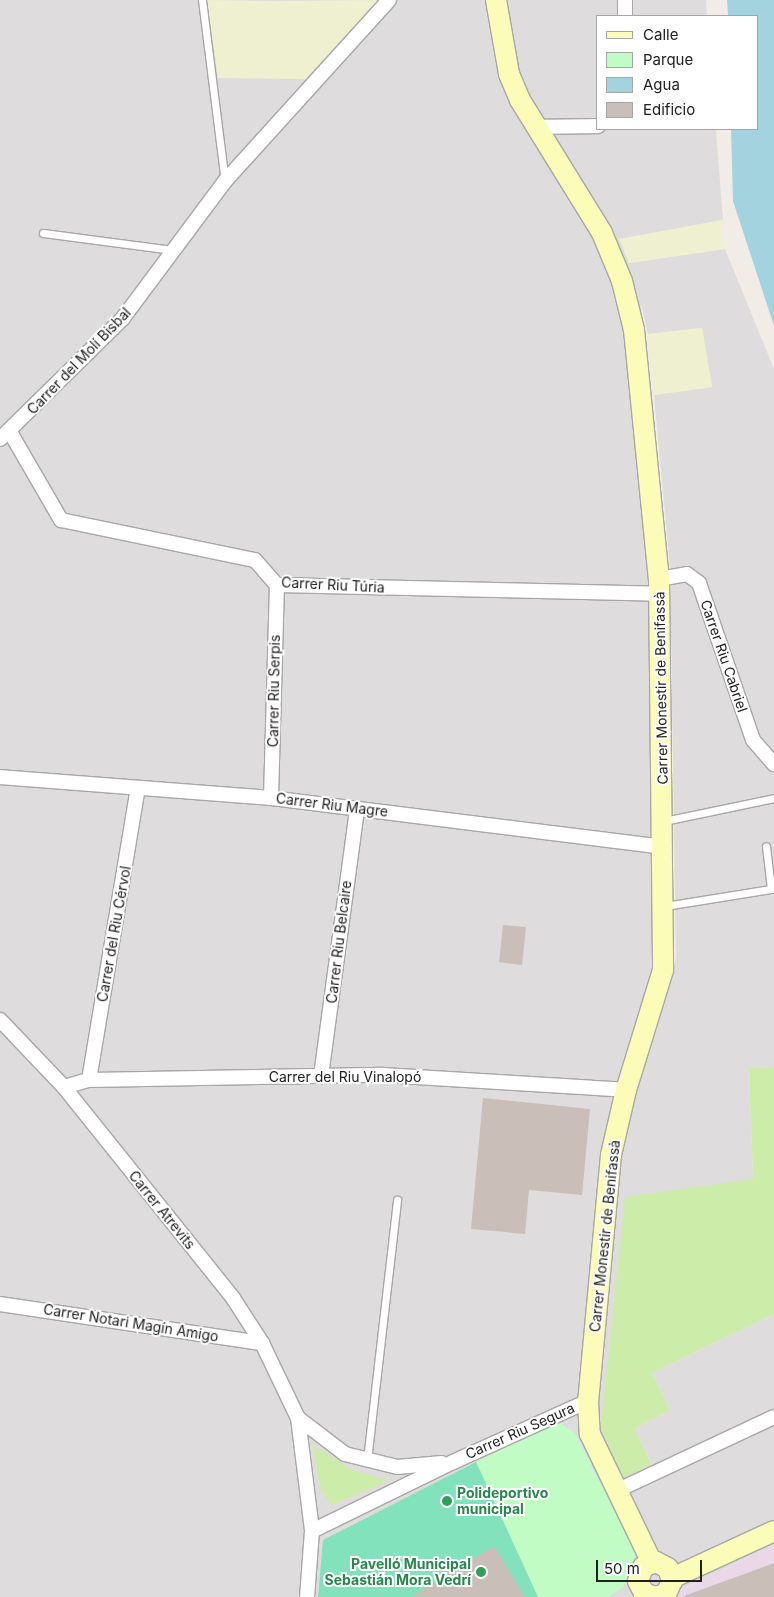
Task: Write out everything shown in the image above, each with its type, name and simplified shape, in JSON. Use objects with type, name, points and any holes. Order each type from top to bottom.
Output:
[{"type":"street","name":"Carrer del Molí Bisbal","points":[[5,435],[123,318],[225,181],[389,0]]},
{"type":"street","name":"Carrer Monestir de Benifassà","points":[[496,0],[510,74],[534,127],[602,233],[622,281],[634,330],[660,586],[663,970],[626,1090],[611,1155],[588,1401],[590,1434],[652,1563]]},
{"type":"street","points":[[625,0],[625,15]]},
{"type":"street","points":[[534,127],[596,126]]},
{"type":"street","name":"Carrer Riu Túria","points":[[5,435],[61,520],[255,560],[277,585],[660,586]]},
{"type":"street","name":"Carrer Riu Cabriel","points":[[660,586],[687,574],[699,582],[753,740],[774,764]]},
{"type":"street","name":"Carrer Riu Serpis","points":[[271,798],[277,585]]},
{"type":"street","name":"Carrer Riu Magre","points":[[0,776],[271,798],[663,847]]},
{"type":"street","name":"Carrer del Riu Cérvol","points":[[89,1080],[138,788]]},
{"type":"street","name":"Carrer Riu Belcaire","points":[[321,1076],[357,808]]},
{"type":"street","name":"Carrer Atrevits","points":[[0,1020],[64,1087],[233,1298],[262,1343],[298,1418]]},
{"type":"street","name":"Carrer del Riu Vinalopó","points":[[64,1087],[89,1080],[383,1075],[626,1090]]},
{"type":"street","name":"Carrer Notari Magín Amigo","points":[[0,1304],[262,1343]]},
{"type":"street","name":"Carrer Riu Segura","points":[[312,1531],[453,1462],[588,1401]]},
{"type":"street","points":[[616,1491],[774,1417]]},
{"type":"street","points":[[298,1418],[345,1454],[397,1468],[453,1462]]},
{"type":"street","points":[[298,1418],[312,1531],[307,1597]]},
{"type":"street","points":[[396,1489],[397,1468]]},
{"type":"street","points":[[657,1592],[774,1531]]},
{"type":"street","points":[[652,1563],[666,1566],[657,1592],[638,1581],[640,1572],[652,1563]]},
{"type":"lane","points":[[202,0],[225,181]]},
{"type":"lane","points":[[43,233],[173,250]]},
{"type":"lane","points":[[662,822],[774,798]]},
{"type":"lane","points":[[664,906],[771,889],[766,846]]},
{"type":"lane","points":[[367,1460],[397,1200]]},
{"type":"shaded area","points":[[0,0],[706,0],[707,15],[596,15],[596,130],[716,130],[723,220],[620,239],[629,263],[725,249],[774,369],[774,1067],[749,1068],[753,1179],[601,1427],[651,1464],[635,1428],[670,1410],[652,1373],[774,1314],[774,1545],[666,1597],[0,1597]],"holes":[[[641,303],[648,334],[702,328],[712,387],[654,395],[670,567],[676,958],[673,970]]]},
{"type":"shaded area","points":[[774,1545],[774,1597],[666,1597],[675,1593]]},
{"type":"green space","points":[[207,0],[378,0],[306,79],[218,78]]},
{"type":"green space","points":[[723,220],[725,249],[629,263],[619,239]]},
{"type":"green space","points":[[702,328],[712,387],[654,395],[648,334]]},
{"type":"green space","points":[[774,1067],[774,1314],[652,1373],[670,1410],[635,1428],[651,1464],[623,1478],[601,1427],[625,1197],[753,1179],[749,1068]]},
{"type":"green space","points":[[559,1422],[575,1433],[636,1554],[623,1588],[607,1597],[538,1597],[476,1462]]},
{"type":"green space","points":[[312,1445],[353,1470],[389,1480],[332,1505],[321,1491]]},
{"type":"green space","name":"Polideportivo municipal","points":[[476,1462],[538,1597],[318,1597],[323,1540]]},
{"type":"water","points":[[727,0],[774,0],[774,326],[733,201],[731,130],[759,130],[759,15],[728,15]]},
{"type":"building","points":[[503,925],[526,927],[522,965],[499,962]]},
{"type":"building","points":[[483,1098],[590,1109],[582,1195],[529,1190],[525,1234],[471,1229]]},
{"type":"building","name":"Pavelló Municipal Sebastián Mora Vedrí","points":[[494,1546],[525,1597],[411,1597]]},
{"type":"building","points":[[774,1563],[774,1597],[684,1597],[684,1596]]},
{"type":"place","name":"Polideportivo municipal","points":[[447,1501]]},
{"type":"place","name":"Pavelló Municipal Sebastián Mora Vedrí","points":[[481,1572]]}]
